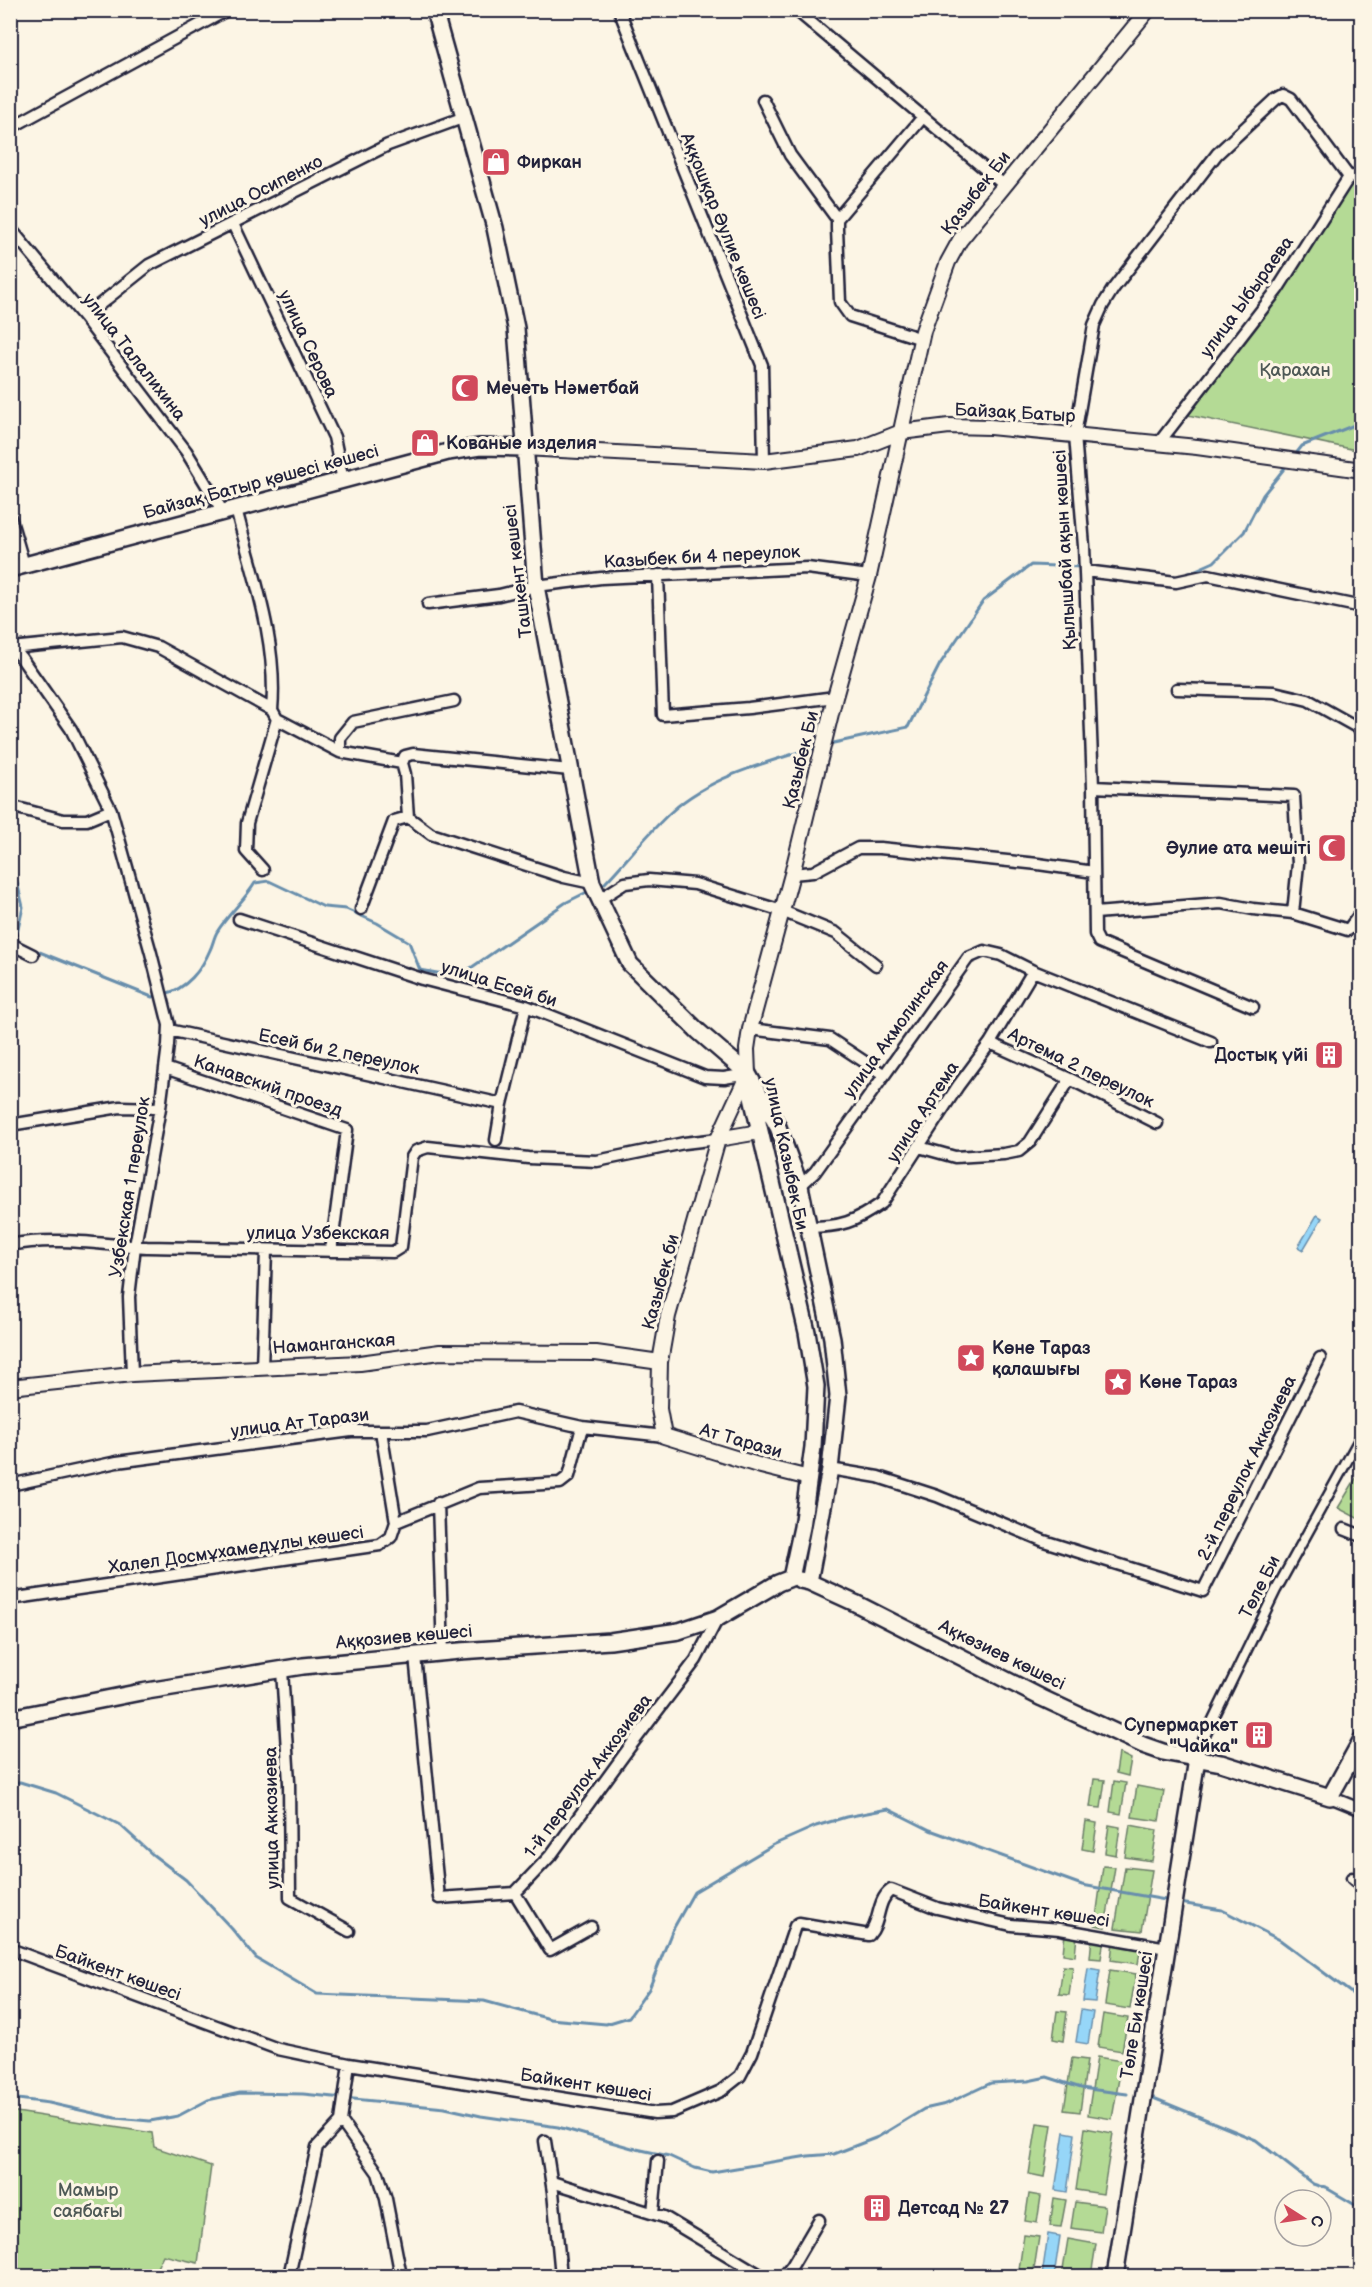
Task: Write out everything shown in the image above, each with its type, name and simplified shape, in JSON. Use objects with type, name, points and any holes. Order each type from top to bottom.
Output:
[{"type":"main road","name":"Ташкент көшесі","points":[[434,10],[495,228],[516,328],[536,586],[592,883],[630,964],[698,1031],[748,1074]]},
{"type":"main road","name":"Байзақ Батыр қөшесі көшесі","points":[[17,567],[448,452],[480,447],[524,448]]},
{"type":"main road","name":"улица Казыбек Би","points":[[748,1074],[748,1085],[807,1332],[816,1386],[809,1478],[791,1578]]},
{"type":"main road","name":"улица Казыбек Би","points":[[748,1074],[778,1127],[800,1186],[830,1327],[838,1396],[830,1469],[809,1582]]},
{"type":"main road","points":[[807,1332],[830,1327]]},
{"type":"main road","name":"Ақкөзиев көшесі","points":[[791,1578],[809,1582],[1143,1745],[1162,1752],[1221,1763],[1330,1797]]},
{"type":"main road","name":"Аққозиев көшесі","points":[[10,1718],[141,1692],[282,1670],[443,1653],[610,1641],[679,1631],[718,1618],[778,1583],[791,1578]]},
{"type":"main road","points":[[1330,1797],[1362,1739]]},
{"type":"main road","name":"Төле Би көшесі","points":[[1115,2277],[1197,1759]]},
{"type":"street","points":[[10,128],[227,10]]},
{"type":"street","name":"Аққошқар Әулие көшесі","points":[[619,10],[762,365],[764,461]]},
{"type":"street","points":[[796,10],[1004,185]]},
{"type":"street","name":"Қазыбек Би","points":[[748,1074],[747,1049],[750,1029],[792,874],[835,697],[869,576],[922,339],[948,262],[960,240],[1148,10]]},
{"type":"street","name":"Қылышбай ақын көшесі","points":[[1253,1007],[1099,942],[1095,934],[1093,787],[1085,570],[1075,435],[1094,326],[1103,305],[1113,288],[1217,154],[1283,95],[1291,99],[1349,177]]},
{"type":"street","points":[[763,100],[790,155],[837,219],[840,302],[850,316],[922,339]]},
{"type":"street","name":"улица Осипенко","points":[[84,317],[149,266],[388,145],[465,117]]},
{"type":"street","points":[[837,219],[923,117]]},
{"type":"street","points":[[1349,177],[1362,174]]},
{"type":"street","name":"улица Ыбыраева","points":[[1158,444],[1277,290],[1349,177]]},
{"type":"street","name":"улица Серова","points":[[233,224],[334,436],[343,481]]},
{"type":"street","name":"улица Талалихина","points":[[10,228],[84,317],[229,510],[263,612],[272,657],[274,715],[247,824],[246,851],[263,870]]},
{"type":"street","name":"Байзақ Батыр","points":[[524,448],[764,461],[858,449],[884,441],[901,432],[950,426],[990,426],[1158,444],[1362,470]]},
{"type":"street","points":[[10,517],[17,567]]},
{"type":"street","name":"Казыбек би 4 переулок","points":[[536,586],[601,578],[807,568],[869,576]]},
{"type":"street","points":[[1085,570],[1176,582],[1208,575],[1362,607]]},
{"type":"street","points":[[658,575],[663,715],[749,708],[835,697]]},
{"type":"street","points":[[428,604],[499,595],[536,586]]},
{"type":"street","points":[[10,806],[63,820],[87,820],[111,810],[71,729],[13,649],[122,637],[158,647],[340,752],[402,763]]},
{"type":"street","points":[[1177,689],[1274,692],[1308,700],[1362,730]]},
{"type":"street","points":[[340,752],[340,738],[353,722],[454,701]]},
{"type":"street","points":[[570,770],[413,754],[405,756],[402,763],[408,817],[431,834],[564,877],[592,883]]},
{"type":"street","points":[[1093,787],[1294,796],[1298,864],[1293,913]]},
{"type":"street","name":"Узбекская 1 переулок","points":[[111,810],[169,1030],[160,1108],[135,1246],[129,1297],[132,1374]]},
{"type":"street","points":[[361,909],[394,821],[408,817]]},
{"type":"street","points":[[792,874],[813,872],[858,848],[880,848],[1038,864],[1094,872]]},
{"type":"street","points":[[600,899],[625,883],[649,880],[695,884],[782,911],[836,933],[876,965]]},
{"type":"street","points":[[1095,914],[1221,903],[1293,913],[1348,930],[1362,911]]},
{"type":"street","name":"улица Есей би","points":[[239,919],[422,979],[526,1006],[705,1077],[724,1078],[748,1074]]},
{"type":"street","points":[[10,933],[13,945],[33,955]]},
{"type":"street","name":"улица Акмолинская","points":[[800,1186],[814,1172],[968,958],[984,951],[1001,955],[1033,971],[1212,1042]]},
{"type":"street","name":"улица Артема","points":[[808,1227],[833,1227],[867,1215],[882,1203],[892,1191],[958,1086],[990,1043],[1033,971]]},
{"type":"street","points":[[496,1140],[502,1104],[526,1006]]},
{"type":"street","points":[[750,1029],[830,1040],[883,1074]]},
{"type":"street","name":"Есей би 2 переулок","points":[[169,1030],[502,1104]]},
{"type":"street","name":"Артема 2 переулок","points":[[990,1043],[1157,1123]]},
{"type":"street","name":"Канавский проезд","points":[[165,1068],[347,1130],[331,1251]]},
{"type":"street","name":"Казыбек би","points":[[664,1436],[659,1409],[660,1362],[668,1316],[718,1139],[748,1074]]},
{"type":"street","points":[[919,1147],[955,1157],[1004,1155],[1019,1151],[1030,1142],[1070,1080]]},
{"type":"street","points":[[10,1125],[120,1107],[160,1108]]},
{"type":"street","points":[[718,1139],[759,1132]]},
{"type":"street","name":"улица Узбекская","points":[[10,1245],[73,1242],[266,1251],[393,1252],[401,1247],[412,1157],[416,1151],[428,1147],[528,1158],[597,1161],[684,1143],[718,1139]]},
{"type":"street","points":[[262,1368],[266,1251]]},
{"type":"street","name":"Наманганская","points":[[10,1388],[132,1374],[360,1363],[440,1352],[596,1353],[660,1362]]},
{"type":"street","name":"2-й переулок Аккозиева","points":[[830,1469],[878,1477],[927,1493],[1044,1541],[1203,1591],[1320,1358]]},
{"type":"street","name":"улица Ат Тарази","points":[[10,1485],[117,1462],[351,1431],[427,1431],[515,1412],[582,1427],[664,1436]]},
{"type":"street","points":[[381,1431],[396,1521],[479,1488],[560,1483],[569,1476],[582,1427]]},
{"type":"street","name":"Төле Би","points":[[1197,1759],[1203,1740],[1276,1590],[1362,1434]]},
{"type":"street","name":"Ат Тарази","points":[[664,1436],[761,1466],[809,1478]]},
{"type":"street","points":[[438,1503],[443,1653]]},
{"type":"street","name":"Халел Досмұхамедұлы көшесі","points":[[10,1599],[380,1545],[391,1537],[396,1521]]},
{"type":"street","points":[[1344,1529],[1362,1536]]},
{"type":"street","name":"1-й переулок Аккозиева","points":[[514,1893],[551,1855],[696,1660],[718,1618]]},
{"type":"street","points":[[415,1656],[439,1898],[514,1893],[550,1950],[591,1928]]},
{"type":"street","name":"улица Аккозиева","points":[[282,1670],[289,1782],[290,1898],[350,1931]]},
{"type":"street","points":[[1330,1797],[1362,1810]]},
{"type":"street","points":[[1352,1878],[1362,1887]]},
{"type":"street","name":"Байкент көшесі","points":[[10,1949],[278,2049],[349,2064],[655,2113],[672,2112],[721,2091],[740,2076],[747,2066],[795,1926],[799,1923],[869,1935],[873,1930],[883,1897],[891,1890],[937,1908],[1011,1925],[1060,1929],[1167,1948]]},
{"type":"street","points":[[289,2277],[317,2147],[341,2121],[349,2064]]},
{"type":"street","points":[[341,2121],[378,2173],[387,2199],[400,2277]]},
{"type":"street","points":[[545,2141],[552,2182],[561,2277]]},
{"type":"street","points":[[653,2213],[658,2161]]},
{"type":"street","points":[[552,2182],[664,2217],[762,2277]]},
{"type":"street","points":[[784,2277],[819,2220]]},
{"type":"green space","name":"Қарахан","points":[[1355,176],[1361,176],[1361,451],[1183,414]]},
{"type":"green space","points":[[1361,1470],[1361,1520],[1338,1508]]},
{"type":"green space","points":[[1119,1753],[1131,1759],[1128,1776],[1116,1773]]},
{"type":"green space","points":[[1094,1779],[1105,1780],[1101,1808],[1090,1807]]},
{"type":"green space","points":[[1114,1781],[1126,1783],[1121,1814],[1110,1812]]},
{"type":"green space","points":[[1137,1786],[1164,1791],[1159,1821],[1132,1817]]},
{"type":"green space","points":[[1086,1821],[1097,1823],[1093,1851],[1082,1849]]},
{"type":"green space","points":[[1109,1825],[1120,1827],[1116,1855],[1105,1853]]},
{"type":"green space","points":[[1130,1825],[1157,1830],[1152,1861],[1125,1857]]},
{"type":"green space","points":[[1103,1866],[1115,1867],[1105,1927],[1095,1925]]},
{"type":"green space","points":[[1125,1867],[1152,1870],[1142,1931],[1115,1928]]},
{"type":"green space","points":[[1065,1933],[1077,1935],[1075,1956],[1063,1954]]},
{"type":"green space","points":[[1092,1937],[1104,1938],[1101,1959],[1090,1958]]},
{"type":"green space","points":[[1113,1941],[1141,1945],[1138,1964],[1111,1960]]},
{"type":"green space","points":[[1063,1966],[1073,1967],[1069,1995],[1059,1994]]},
{"type":"green space","points":[[1110,1970],[1136,1974],[1130,2009],[1105,2005]]},
{"type":"green space","points":[[1057,2011],[1067,2012],[1063,2041],[1053,2039]]},
{"type":"green space","points":[[1103,2014],[1128,2018],[1122,2051],[1098,2047]]},
{"type":"green space","points":[[1097,2057],[1122,2061],[1112,2119],[1088,2115]]},
{"type":"green space","points":[[1072,2058],[1087,2060],[1080,2112],[1064,2110]]},
{"type":"green space","name":"Мамыр саябағы","points":[[10,2111],[152,2133],[154,2147],[211,2166],[198,2263],[163,2255],[153,2276],[11,2276]]},
{"type":"green space","points":[[1037,2123],[1052,2125],[1044,2177],[1029,2174]]},
{"type":"green space","points":[[1085,2128],[1113,2133],[1103,2194],[1076,2190]]},
{"type":"green space","points":[[1029,2194],[1041,2196],[1037,2223],[1025,2221]]},
{"type":"green space","points":[[1054,2198],[1066,2200],[1061,2227],[1050,2226]]},
{"type":"green space","points":[[1075,2202],[1105,2206],[1101,2232],[1071,2228]]},
{"type":"green space","points":[[1024,2235],[1039,2237],[1033,2276],[1018,2276]]},
{"type":"green space","points":[[1068,2239],[1096,2244],[1091,2276],[1062,2276]]},
{"type":"water","points":[[1317,1215],[1322,1218],[1303,1250],[1298,1247]]},
{"type":"water","points":[[1088,1968],[1100,1970],[1095,2002],[1083,2001]]},
{"type":"water","points":[[1081,2010],[1093,2012],[1088,2044],[1076,2042]]},
{"type":"water","points":[[1064,2132],[1075,2134],[1067,2192],[1055,2190]]},
{"type":"water","points":[[1048,2234],[1060,2236],[1054,2276],[1042,2276]]},
{"type":"waterway","points":[[1295,455],[1302,446],[1362,422]]},
{"type":"waterway","points":[[1148,573],[1180,577],[1214,562],[1244,532],[1263,495],[1287,465]]},
{"type":"waterway","points":[[829,744],[908,727],[940,664],[983,601],[1031,565],[1082,567]]},
{"type":"waterway","points":[[598,887],[605,883],[662,820],[687,799],[740,772],[817,747]]},
{"type":"waterway","points":[[10,866],[14,869],[23,907],[16,938]]},
{"type":"waterway","points":[[164,994],[179,988],[198,971],[207,957],[217,932],[255,883],[269,881],[324,907],[346,909],[377,923],[409,942],[420,970],[443,974],[465,972],[565,903],[589,891]]},
{"type":"waterway","points":[[27,947],[152,997],[158,995]]},
{"type":"waterway","points":[[10,1783],[20,1782],[56,1793],[120,1825],[186,1880],[256,1958],[317,1994],[484,2001],[550,2019],[606,2024],[629,2017],[649,1989],[672,1931],[694,1892],[773,1845],[816,1826],[846,1817],[888,1809],[930,1830],[1082,1885],[1171,1901]]},
{"type":"waterway","points":[[1180,1903],[1222,1910],[1280,1940],[1362,2001]]},
{"type":"waterway","points":[[10,2098],[49,2103],[115,2118],[150,2121],[178,2116],[208,2100],[240,2093],[303,2094],[445,2108],[481,2116],[558,2127],[669,2156],[695,2168],[712,2172],[808,2156],[834,2154],[878,2137],[924,2109],[946,2104],[991,2083],[1028,2081],[1047,2077],[1081,2088],[1127,2094]]},
{"type":"waterway","points":[[1151,2097],[1256,2140],[1313,2184],[1328,2189],[1362,2209]]},
{"type":"place","name":"Фиркан","points":[[496,162]]},
{"type":"place","name":"Мечеть Нәметбай","points":[[465,388]]},
{"type":"place","name":"Кованые изделия","points":[[425,443]]},
{"type":"place","name":"Әулие ата мешіті","points":[[1332,848]]},
{"type":"place","name":"Достық үйі","points":[[1329,1055]]},
{"type":"place","name":"Көне Тараз қалашығы","points":[[971,1358]]},
{"type":"place","name":"Көне Тараз","points":[[1118,1382]]},
{"type":"place","name":"Супермаркет \"Чайка\"","points":[[1259,1735]]},
{"type":"place","name":"Детсад № 27","points":[[877,2208]]}]
